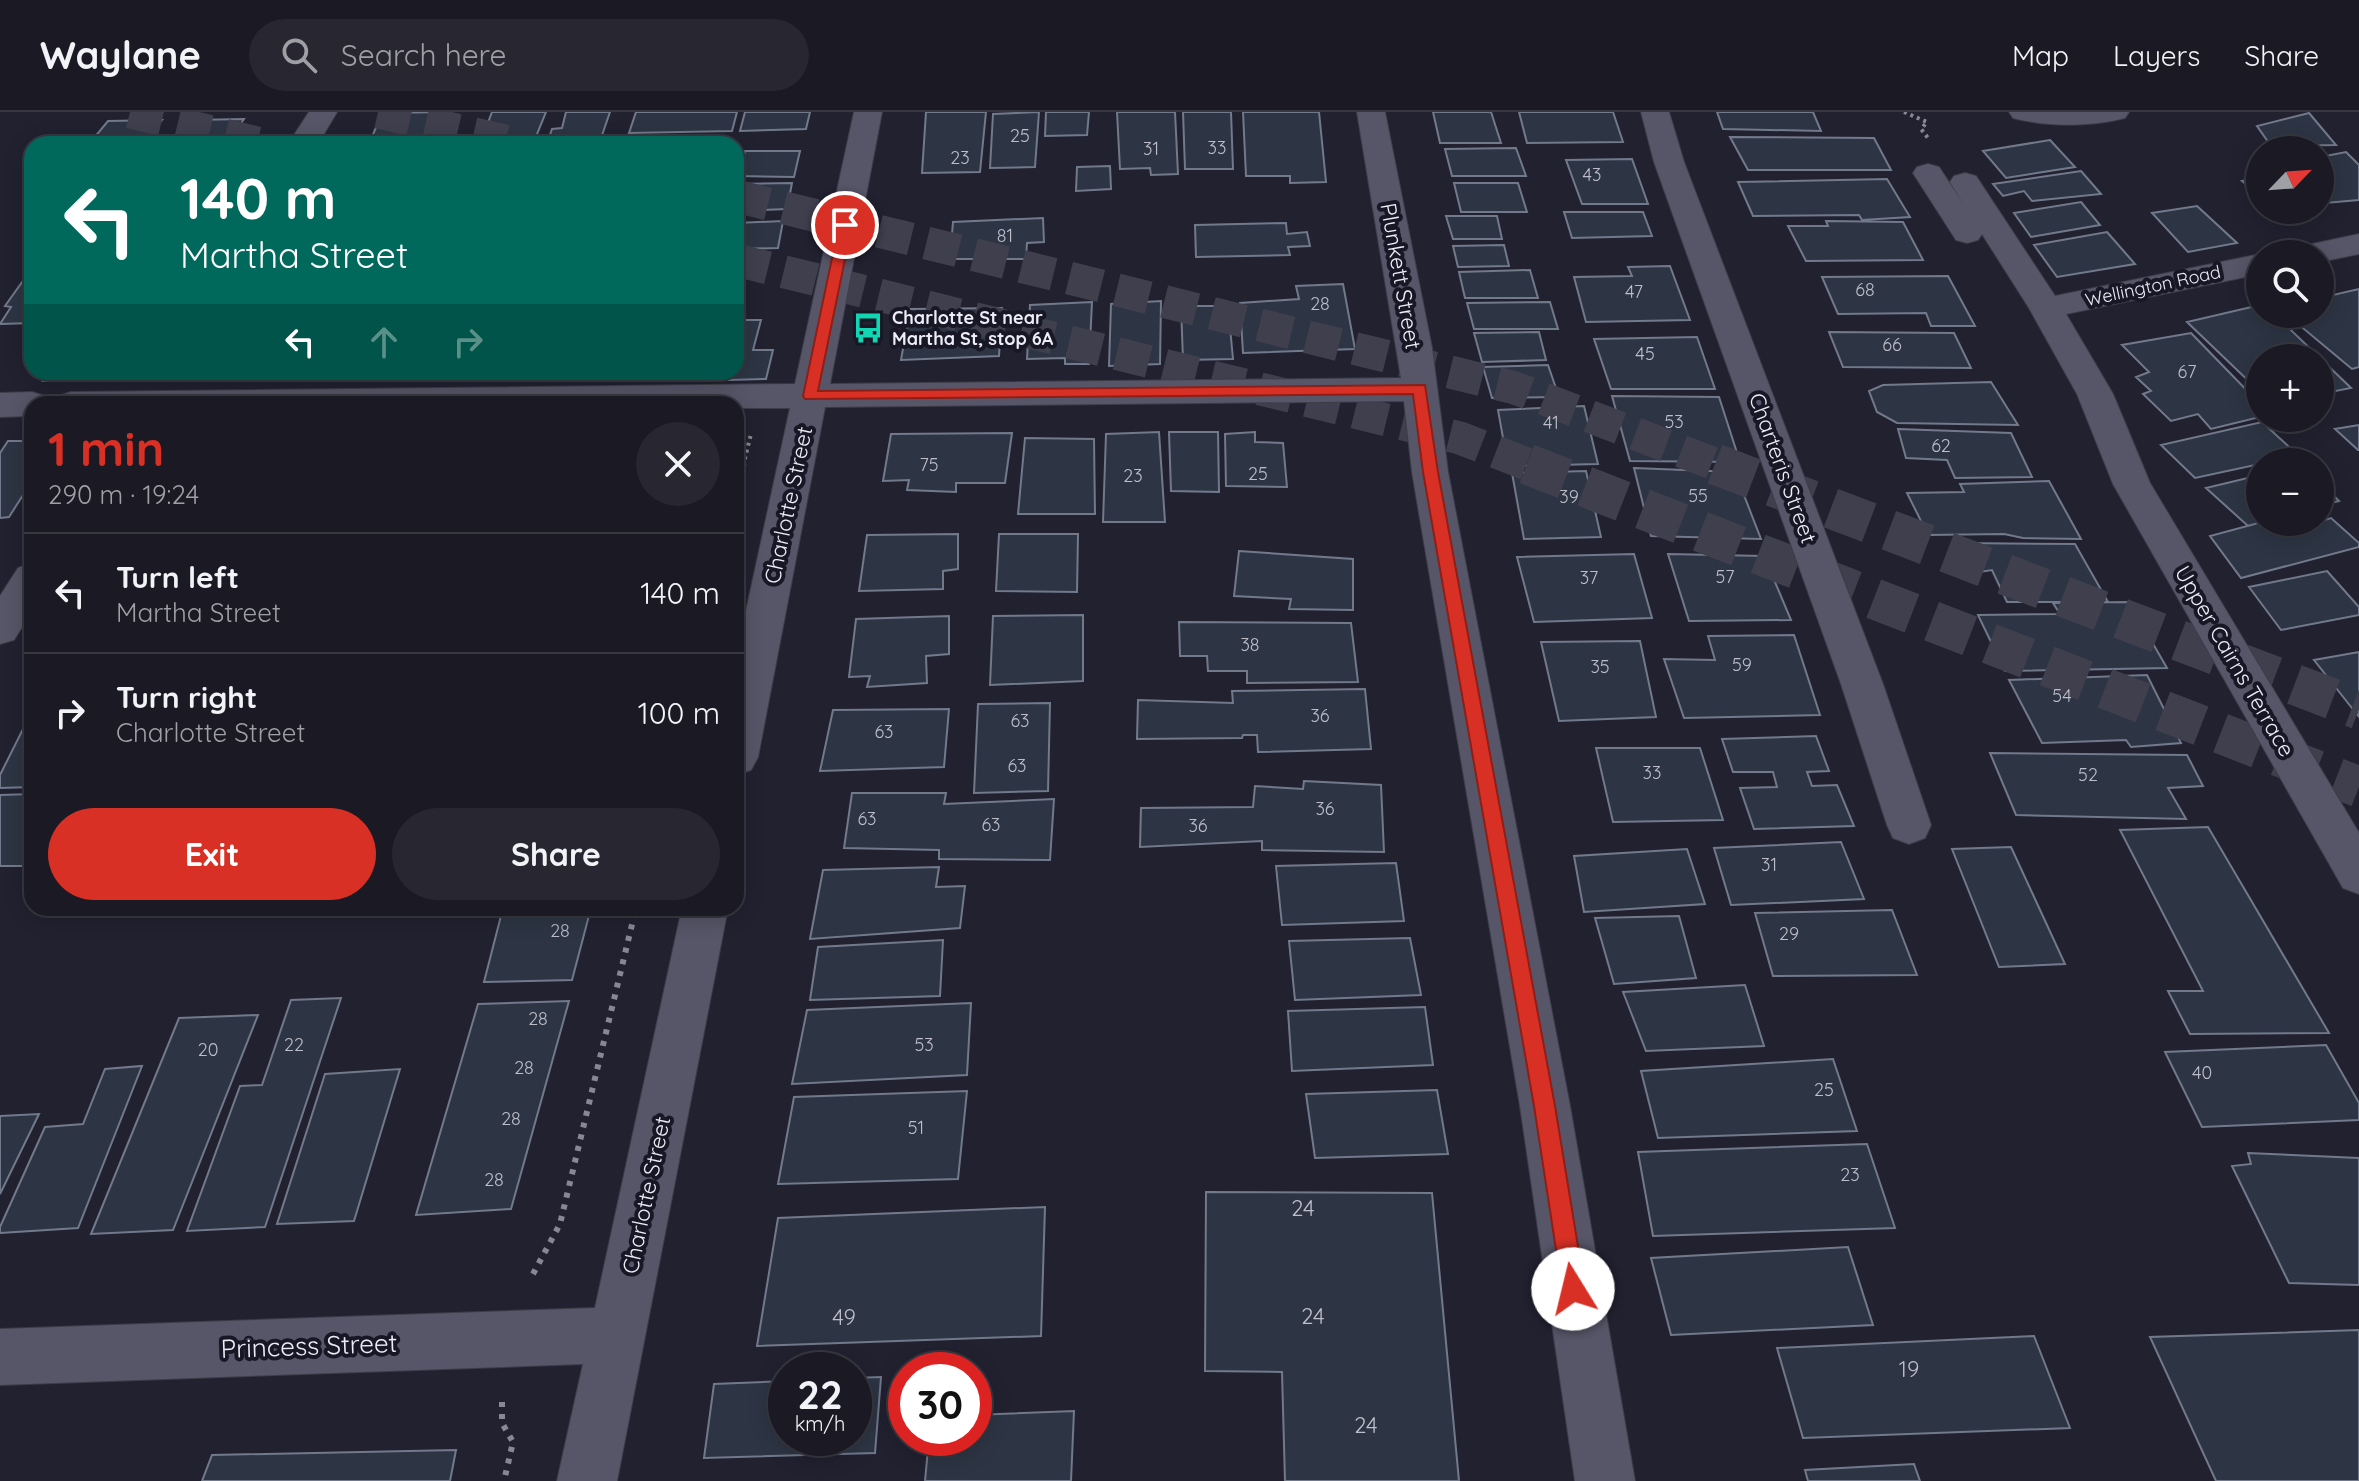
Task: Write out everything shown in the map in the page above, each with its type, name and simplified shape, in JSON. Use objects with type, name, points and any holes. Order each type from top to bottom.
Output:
[{"type":"street","points":[[308,136],[323,112]]},
{"type":"street","name":"Charlotte Street","points":[[744,718],[868,112]]},
{"type":"street","name":"Plunkett Street","points":[[1371,112],[1415,348],[1430,472],[1545,1106],[1605,1481]]},
{"type":"street","name":"Charteris Street","points":[[1655,112],[1669,162],[1851,655],[1909,825]]},
{"type":"street","points":[[2023,112],[2063,115],[2115,112]]},
{"type":"street","name":"Upper Cairns Terrace","points":[[1928,173],[2061,392],[2077,412],[2115,447]]},
{"type":"street","name":"Upper Cairns Terrace","points":[[1965,182],[2046,308],[2095,394],[2132,484],[2359,874]]},
{"type":"street","points":[[2334,249],[2359,244]]},
{"type":"street","name":"Wellington Road","points":[[2046,308],[2246,267]]},
{"type":"street","points":[[744,397],[1420,389]]},
{"type":"street","points":[[0,405],[24,404]]},
{"type":"street","points":[[0,629],[24,591]]},
{"type":"street","name":"Charlotte Street","points":[[587,1481],[703,916]]},
{"type":"street","name":"Princess Street","points":[[0,1357],[617,1335]]},
{"type":"path","points":[[744,462],[752,430],[747,428]]},
{"type":"path","points":[[533,1274],[560,1224],[634,916]]},
{"type":"path","points":[[502,1402],[502,1423],[513,1442],[504,1481]]},
{"type":"building","points":[[445,112],[434,136],[372,136],[382,113]]},
{"type":"building","points":[[492,112],[546,112],[536,136],[483,136]]},
{"type":"building","points":[[566,112],[610,112],[602,136],[550,136],[552,129],[562,128]]},
{"type":"building","points":[[636,112],[737,112],[732,131],[629,133]]},
{"type":"building","points":[[745,112],[810,112],[806,129],[740,131]]},
{"type":"building","points":[[926,112],[986,112],[980,172],[922,173]]},
{"type":"building","points":[[1039,112],[1035,167],[990,168],[993,114]]},
{"type":"building","points":[[1046,112],[1089,112],[1087,135],[1045,136]]},
{"type":"building","points":[[1117,112],[1175,112],[1178,174],[1151,175],[1150,168],[1120,169]]},
{"type":"building","points":[[1183,112],[1231,112],[1233,169],[1185,169]]},
{"type":"building","points":[[1243,112],[1319,112],[1326,182],[1290,183],[1290,176],[1246,176]]},
{"type":"building","points":[[1433,112],[1491,112],[1501,143],[1440,143]]},
{"type":"building","points":[[1519,112],[1613,112],[1623,142],[1527,143]]},
{"type":"building","points":[[1717,112],[1813,112],[1821,131],[1723,129]]},
{"type":"building","points":[[2309,113],[2328,136],[2264,136],[2257,126]]},
{"type":"building","points":[[244,119],[232,136],[181,136],[192,120]]},
{"type":"building","points":[[162,120],[150,136],[96,136],[108,121]]},
{"type":"building","points":[[1730,137],[1874,138],[1891,170],[1748,170]]},
{"type":"building","points":[[2050,140],[2075,167],[2006,178],[1983,151]]},
{"type":"building","points":[[1516,148],[1526,176],[1452,176],[1445,149]]},
{"type":"building","points":[[745,151],[800,151],[794,177],[744,176]]},
{"type":"building","points":[[2346,152],[2359,165],[2359,200],[2334,202],[2334,154]]},
{"type":"building","points":[[1632,159],[1648,204],[1582,204],[1566,160]]},
{"type":"building","points":[[1110,166],[1111,189],[1076,191],[1077,167]]},
{"type":"building","points":[[2081,171],[2101,194],[2032,201],[2024,191],[2003,196],[1993,184]]},
{"type":"building","points":[[1887,179],[1910,217],[1862,220],[1859,215],[1753,216],[1738,182]]},
{"type":"building","points":[[792,183],[787,209],[744,211],[744,184]]},
{"type":"building","points":[[1454,183],[1518,183],[1527,212],[1461,212]]},
{"type":"building","points":[[2081,202],[2100,225],[2031,237],[2014,213]]},
{"type":"building","points":[[2197,206],[2237,243],[2188,252],[2152,213]]},
{"type":"building","points":[[1564,212],[1643,212],[1652,236],[1572,238]]},
{"type":"building","points":[[1446,216],[1497,216],[1502,239],[1453,239]]},
{"type":"building","points":[[1043,218],[1044,242],[1027,243],[1026,259],[950,259],[953,222]]},
{"type":"building","points":[[783,221],[778,248],[744,249],[744,223]]},
{"type":"building","points":[[1826,221],[1903,222],[1923,260],[1806,261],[1788,226],[1828,226]]},
{"type":"building","points":[[1286,223],[1287,234],[1307,232],[1310,246],[1288,247],[1290,255],[1196,257],[1195,225]]},
{"type":"building","points":[[2107,232],[2135,264],[2057,277],[2034,245]]},
{"type":"building","points":[[1504,245],[1509,266],[1458,267],[1453,246]]},
{"type":"building","points":[[1670,266],[1690,320],[1586,322],[1574,277],[1632,276],[1628,267]]},
{"type":"building","points":[[1530,270],[1538,298],[1465,298],[1459,272]]},
{"type":"building","points":[[1948,276],[1975,326],[1931,326],[1926,313],[1838,314],[1822,277]]},
{"type":"building","points":[[24,279],[24,323],[0,324],[11,307],[5,306]]},
{"type":"building","points":[[1343,284],[1355,349],[1243,353],[1240,303],[1299,299],[1296,286]]},
{"type":"building","points":[[2359,289],[2359,367],[2352,369],[2334,354],[2334,344],[2322,344],[2303,328],[2334,328],[2334,295]]},
{"type":"building","points":[[1161,301],[1160,364],[1109,366],[1111,304]]},
{"type":"building","points":[[1092,302],[1089,364],[1065,364],[1065,358],[1027,359],[1030,305]]},
{"type":"building","points":[[1550,302],[1558,329],[1474,329],[1467,303]]},
{"type":"building","points":[[1181,306],[1228,306],[1233,359],[1183,360]]},
{"type":"building","points":[[1002,308],[999,356],[901,360],[910,309]]},
{"type":"building","points":[[2246,308],[2246,328],[2289,328],[2305,344],[2246,344],[2246,379],[2187,322]]},
{"type":"building","points":[[744,320],[761,320],[753,350],[773,350],[766,379],[744,380]]},
{"type":"building","points":[[1539,332],[1546,360],[1482,362],[1474,333]]},
{"type":"building","points":[[1829,332],[1954,333],[1971,368],[1843,367]]},
{"type":"building","points":[[2191,333],[2246,390],[2246,420],[2211,429],[2198,414],[2171,421],[2143,394],[2151,391],[2136,377],[2149,372],[2122,345]]},
{"type":"building","points":[[1697,337],[1715,389],[1611,389],[1594,339]]},
{"type":"building","points":[[1548,365],[1559,397],[1492,398],[1483,367]]},
{"type":"building","points":[[2334,372],[2351,388],[2334,391]]},
{"type":"building","points":[[44,380],[109,380],[108,381]]},
{"type":"building","points":[[1991,382],[2018,425],[1897,423],[1877,412],[1869,391],[1883,385]]},
{"type":"building","points":[[1612,396],[1719,397],[1740,462],[1630,461]]},
{"type":"building","points":[[1584,406],[1598,464],[1508,466],[1498,410]]},
{"type":"building","points":[[2359,425],[2359,450],[2358,450],[2335,429]]},
{"type":"building","points":[[2246,426],[2246,432],[2273,432],[2290,448],[2246,448],[2246,467],[2195,478],[2161,445]]},
{"type":"building","points":[[1898,429],[2011,433],[2032,477],[1955,478],[1947,460],[1906,458]]},
{"type":"building","points":[[1159,432],[1165,522],[1103,522],[1106,434]]},
{"type":"building","points":[[1169,432],[1218,432],[1219,492],[1171,491]]},
{"type":"building","points":[[1255,432],[1255,442],[1283,443],[1287,487],[1226,486],[1225,434]]},
{"type":"building","points":[[1012,433],[1005,483],[956,483],[956,492],[907,490],[909,480],[883,481],[891,434]]},
{"type":"building","points":[[1025,438],[1094,439],[1095,514],[1018,514]]},
{"type":"building","points":[[8,441],[24,441],[24,494],[9,517],[0,518],[0,453]]},
{"type":"building","points":[[1634,468],[1735,472],[1761,539],[1651,536]]},
{"type":"building","points":[[1586,471],[1601,537],[1524,539],[1512,473]]},
{"type":"building","points":[[2246,478],[2246,524],[2206,488]]},
{"type":"building","points":[[2049,481],[2081,539],[2023,538],[2004,534],[1928,535],[1907,493],[1964,492],[1960,484]]},
{"type":"building","points":[[2334,521],[2359,543],[2359,547],[2241,578],[2210,536],[2246,526],[2246,536],[2334,536]]},
{"type":"building","points":[[958,534],[958,569],[943,571],[943,589],[859,591],[867,535]]},
{"type":"building","points":[[999,534],[1078,534],[1077,592],[996,591]]},
{"type":"building","points":[[1959,543],[2075,544],[2108,602],[2007,602],[1992,570],[1973,573]]},
{"type":"building","points":[[1239,551],[1353,559],[1353,610],[1289,609],[1291,599],[1234,596]]},
{"type":"building","points":[[1634,554],[1652,618],[1534,622],[1517,557]]},
{"type":"building","points":[[1668,554],[1764,556],[1791,620],[1689,621]]},
{"type":"building","points":[[2327,571],[2359,607],[2359,615],[2281,630],[2249,587]]},
{"type":"building","points":[[2129,602],[2167,668],[2005,671],[1978,615],[2060,614],[2053,603]]},
{"type":"building","points":[[1083,615],[1083,681],[990,685],[993,616]]},
{"type":"building","points":[[949,616],[949,654],[926,656],[927,683],[867,687],[870,676],[849,677],[856,619]]},
{"type":"building","points":[[1179,622],[1351,623],[1358,682],[1247,683],[1247,671],[1208,671],[1207,656],[1180,656]]},
{"type":"building","points":[[1794,635],[1820,715],[1684,718],[1664,659],[1715,660],[1708,636]]},
{"type":"building","points":[[1640,641],[1656,717],[1559,721],[1541,642]]},
{"type":"building","points":[[2359,652],[2359,717],[2314,660]]},
{"type":"building","points":[[2147,675],[2181,743],[2131,747],[2126,740],[2042,743],[2009,680]]},
{"type":"building","points":[[1365,689],[1371,749],[1258,752],[1257,735],[1243,735],[1242,738],[1137,739],[1138,700],[1233,703],[1232,691]]},
{"type":"building","points":[[1050,703],[1048,791],[974,793],[978,704]]},
{"type":"building","points":[[949,709],[944,767],[820,771],[833,710]]},
{"type":"building","points":[[24,727],[24,787],[0,788],[0,775]]},
{"type":"building","points":[[1816,736],[1829,771],[1807,772],[1812,786],[1837,785],[1854,826],[1754,829],[1740,788],[1777,787],[1773,772],[1733,772],[1722,739]]},
{"type":"building","points":[[1596,748],[1700,748],[1723,820],[1613,822]]},
{"type":"building","points":[[1990,753],[2187,755],[2203,786],[2168,788],[2186,819],[2016,815]]},
{"type":"building","points":[[1304,781],[1381,785],[1384,852],[1262,850],[1262,841],[1140,847],[1141,808],[1253,807],[1255,786],[1303,789]]},
{"type":"building","points":[[852,793],[946,793],[944,804],[1054,799],[1050,860],[939,859],[939,850],[844,848]]},
{"type":"building","points":[[24,794],[24,866],[0,866],[0,795]]},
{"type":"building","points":[[2208,827],[2329,1033],[2190,1034],[2168,991],[2203,991],[2120,830]]},
{"type":"building","points":[[1841,842],[1864,899],[1731,905],[1714,848]]},
{"type":"building","points":[[2011,847],[2065,964],[1999,967],[1952,849]]},
{"type":"building","points":[[1687,849],[1705,904],[1584,912],[1574,856]]},
{"type":"building","points":[[1396,863],[1404,921],[1282,925],[1276,866]]},
{"type":"building","points":[[939,867],[936,887],[965,886],[960,928],[810,939],[823,870]]},
{"type":"building","points":[[1892,910],[1917,975],[1773,976],[1755,913]]},
{"type":"building","points":[[501,916],[589,916],[572,980],[484,982]]},
{"type":"building","points":[[1679,916],[1696,978],[1614,984],[1595,918]]},
{"type":"building","points":[[1410,938],[1421,995],[1295,1000],[1289,941]]},
{"type":"building","points":[[943,940],[940,996],[810,1000],[818,947]]},
{"type":"building","points":[[1745,985],[1764,1046],[1646,1051],[1623,992]]},
{"type":"building","points":[[341,998],[265,1227],[187,1231],[240,1086],[262,1085],[291,1000]]},
{"type":"building","points":[[569,1001],[511,1209],[416,1215],[478,1004]]},
{"type":"building","points":[[971,1003],[967,1075],[792,1084],[807,1010]]},
{"type":"building","points":[[1425,1007],[1433,1065],[1292,1071],[1288,1011]]},
{"type":"building","points":[[258,1015],[173,1230],[91,1234],[179,1018]]},
{"type":"building","points":[[2326,1045],[2359,1103],[2359,1120],[2202,1127],[2165,1052]]},
{"type":"building","points":[[1833,1059],[1857,1131],[1658,1138],[1641,1071]]},
{"type":"building","points":[[142,1066],[78,1228],[0,1233],[45,1127],[83,1124],[105,1069]]},
{"type":"building","points":[[400,1069],[354,1221],[277,1224],[325,1074]]},
{"type":"building","points":[[1437,1090],[1448,1154],[1315,1158],[1306,1094]]},
{"type":"building","points":[[967,1091],[958,1179],[778,1184],[794,1097]]},
{"type":"building","points":[[39,1114],[0,1194],[0,1116]]},
{"type":"building","points":[[1867,1144],[1895,1228],[1653,1236],[1638,1152]]},
{"type":"building","points":[[2248,1153],[2359,1158],[2359,1285],[2289,1283],[2232,1166],[2251,1164]]},
{"type":"building","points":[[1206,1192],[1432,1193],[1459,1481],[1285,1481],[1282,1372],[1205,1371]]},
{"type":"building","points":[[1045,1207],[1041,1336],[757,1346],[778,1218]]},
{"type":"building","points":[[1848,1247],[1873,1325],[1671,1335],[1651,1258]]},
{"type":"building","points":[[2359,1330],[2359,1481],[2216,1481],[2150,1337]]},
{"type":"building","points":[[2034,1336],[2070,1428],[1803,1438],[1777,1348]]},
{"type":"building","points":[[872,1377],[881,1377],[875,1453],[872,1453]]},
{"type":"building","points":[[768,1382],[768,1456],[772,1456],[704,1458],[714,1384]]},
{"type":"building","points":[[1074,1411],[1071,1481],[925,1481],[927,1456],[992,1456],[992,1414]]},
{"type":"building","points":[[456,1450],[450,1481],[202,1481],[212,1455]]},
{"type":"building","points":[[1914,1464],[1920,1481],[1808,1481],[1805,1470]]},
{"type":"tunnel","points":[[130,112],[228,136]]},
{"type":"tunnel","points":[[378,112],[483,136]]},
{"type":"tunnel","points":[[744,198],[1515,388],[1720,466]]},
{"type":"tunnel","points":[[744,262],[1460,438],[1532,466]]},
{"type":"tunnel","points":[[1527,464],[2359,787]]},
{"type":"tunnel","points":[[1715,464],[2359,709]]},
{"type":"place","name":"Charlotte St near Martha St, stop 6A","points":[[868,328]]},
{"type":"route","points":[[845,225],[810,396],[1420,389],[1430,472],[1545,1106],[1573,1289]]}]
